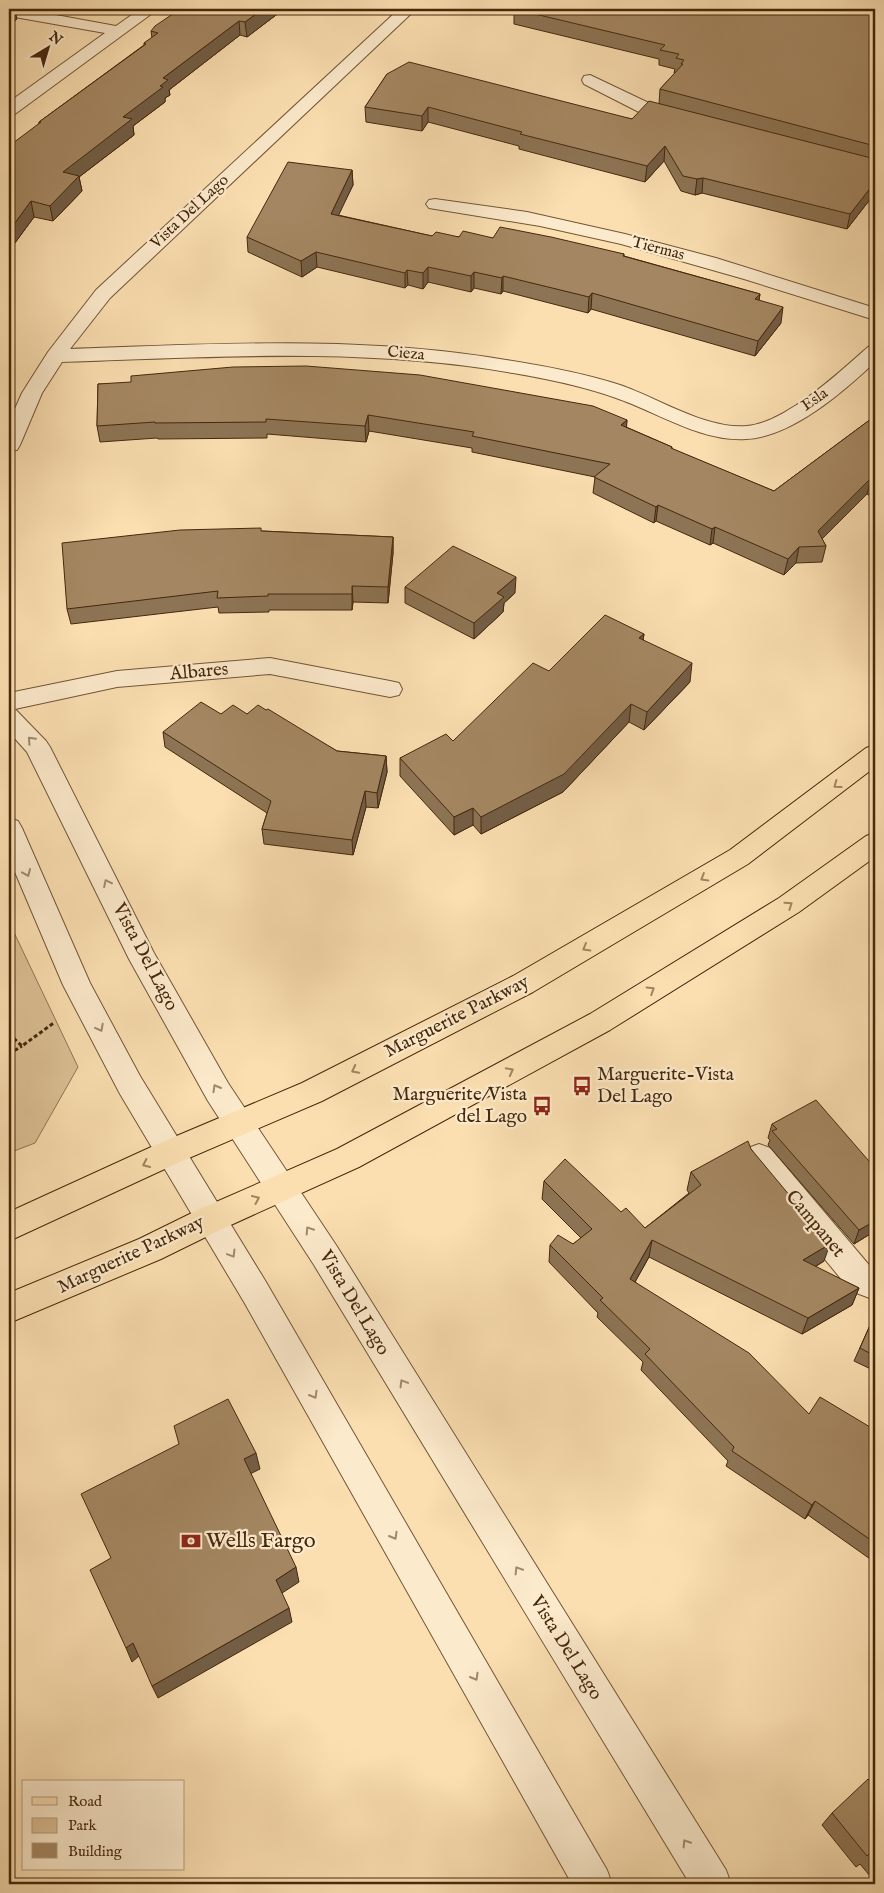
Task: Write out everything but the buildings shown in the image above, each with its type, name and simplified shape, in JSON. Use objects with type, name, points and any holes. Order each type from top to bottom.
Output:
[{"type":"main road","name":"Marguerite Parkway","points":[[9,1227],[171,1152],[312,1092],[514,989],[739,857],[875,754]]},
{"type":"main road","name":"Marguerite Parkway","points":[[9,1308],[150,1249],[211,1218],[348,1158],[600,1022],[789,905],[875,843]]},
{"type":"street","points":[[9,110],[150,9]]},
{"type":"street","name":"Vista Del Lago","points":[[9,445],[32,393],[55,356],[103,294],[408,9]]},
{"type":"street","points":[[9,10],[118,31]]},
{"type":"street","points":[[590,80],[645,108],[693,120]]},
{"type":"street","name":"Tiermas","points":[[435,204],[539,220],[652,247],[766,278],[875,314]]},
{"type":"street","name":"Cieza","points":[[55,356],[292,349],[392,353],[487,362],[611,389],[686,418],[717,428],[746,433]]},
{"type":"street","name":"Esla","points":[[746,433],[769,428],[808,407],[861,365],[875,351]]},
{"type":"street","name":"Albares","points":[[9,702],[117,679],[270,666],[390,690]]},
{"type":"street","name":"Vista Del Lago","points":[[9,716],[37,747],[91,850],[143,959],[218,1092],[325,1255],[712,1884]]},
{"type":"street","points":[[9,828],[77,985],[130,1085],[260,1301],[593,1884]]},
{"type":"street","name":"Campanet","points":[[758,1157],[862,1281],[875,1286]]},
{"type":"path","points":[[9,1054],[55,1022]]},
{"type":"path","points":[[9,1034],[22,1046]]},
{"type":"green space","points":[[9,922],[78,1067],[35,1143],[9,1153]]},
{"type":"place","name":"Marguerite-Vista Del Lago","points":[[582,1086]]},
{"type":"place","name":"Marguerite/Vista del Lago","points":[[542,1106]]},
{"type":"place","name":"Wells Fargo","points":[[191,1541]]}]
